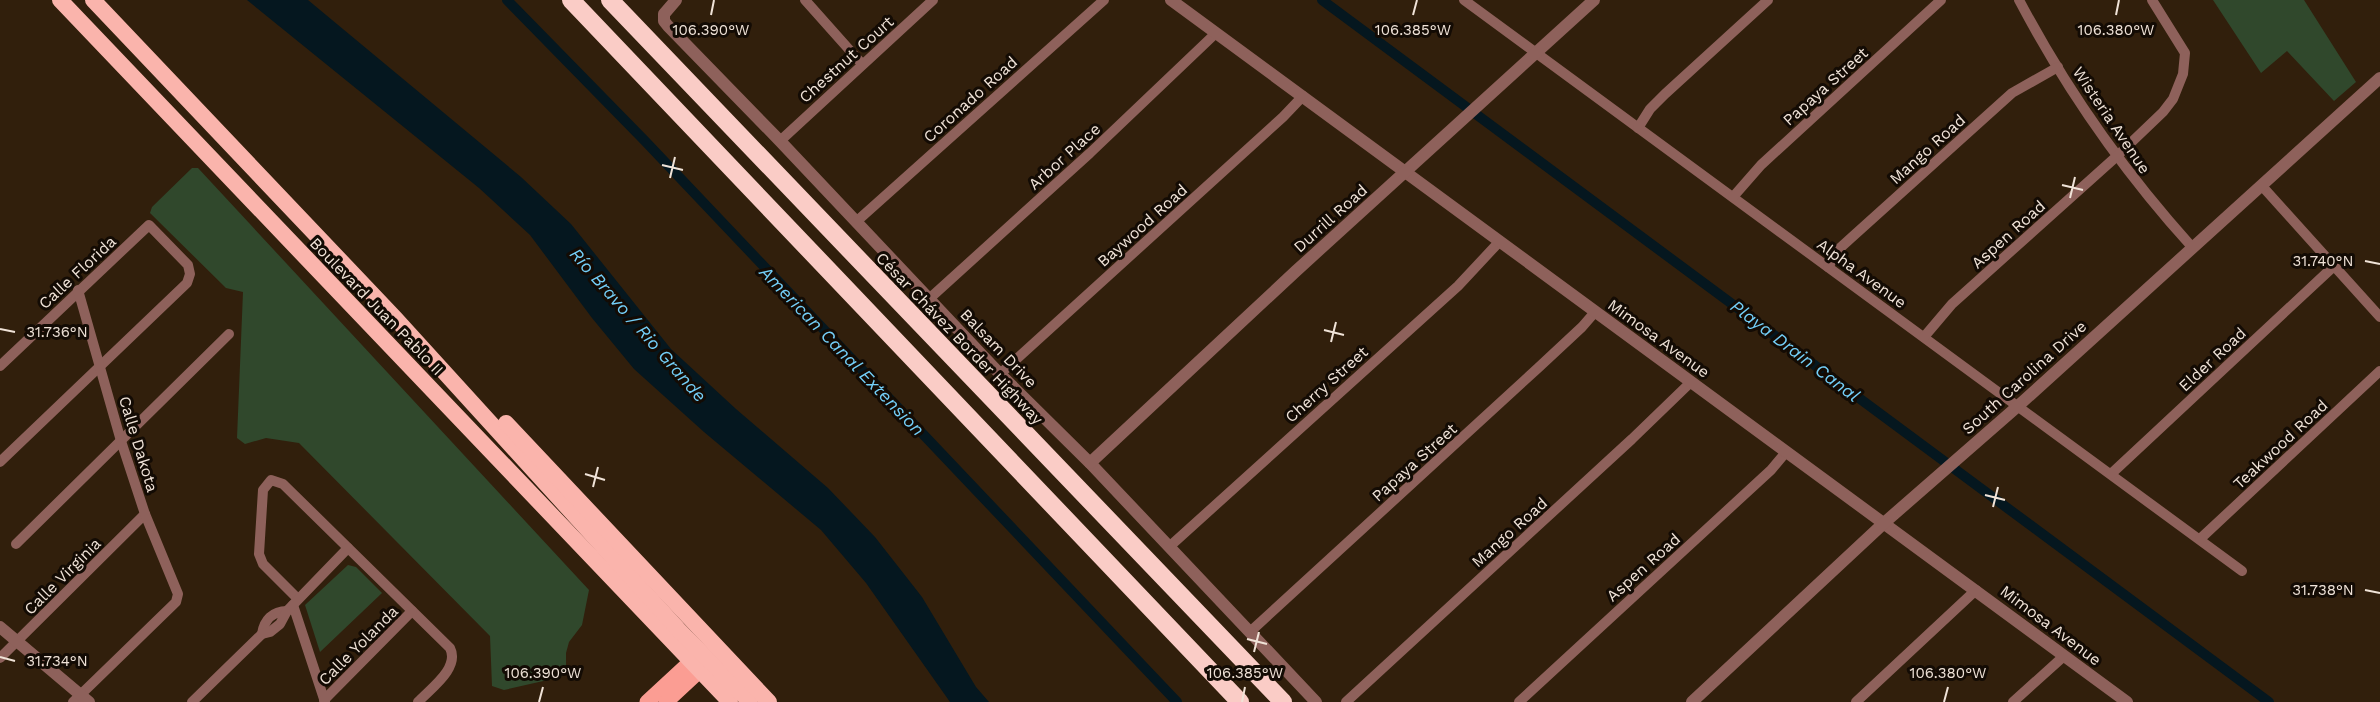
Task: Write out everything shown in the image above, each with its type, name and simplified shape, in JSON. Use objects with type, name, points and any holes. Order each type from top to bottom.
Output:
[{"type":"highway","name":"Boulevard Juan Pablo II","points":[[60,0],[517,477],[673,631]]},
{"type":"highway","name":"Boulevard Juan Pablo II","points":[[93,0],[521,455],[673,631]]},
{"type":"highway","points":[[571,0],[1240,702]]},
{"type":"highway","name":"César Chávez Border Highway","points":[[610,0],[1282,702]]},
{"type":"highway","points":[[448,376],[497,414],[673,631],[728,695],[769,702]]},
{"type":"highway","points":[[443,400],[509,485],[673,631],[716,647],[728,695]]},
{"type":"highway","points":[[673,631],[687,674],[728,695],[750,702]]},
{"type":"main road","points":[[647,702],[687,674],[716,647]]},
{"type":"main road","points":[[666,702],[687,674]]},
{"type":"street","name":"Balsam Drive","points":[[676,0],[664,14],[664,21],[857,221],[1000,374],[1090,463],[1316,702]]},
{"type":"street","points":[[805,0],[862,64]]},
{"type":"street","name":"Chestnut Court","points":[[780,141],[933,0]]},
{"type":"street","name":"Coronado Road","points":[[857,221],[1104,0]]},
{"type":"street","name":"Mimosa Avenue","points":[[1171,0],[2127,702]]},
{"type":"street","name":"Alpha Avenue","points":[[1464,0],[2242,571]]},
{"type":"street","name":"Durrill Road","points":[[1090,463],[1594,0]]},
{"type":"street","points":[[1638,128],[1650,109],[1665,94],[1768,0]]},
{"type":"street","name":"Papaya Street","points":[[1733,197],[1761,165],[1941,0]]},
{"type":"street","name":"Wisteria Avenue","points":[[2019,0],[2058,67],[2117,156],[2141,189],[2192,247]]},
{"type":"street","name":"Aspen Road","points":[[1924,337],[1952,304],[2117,156],[2163,112],[2173,99],[2183,74],[2184,53],[2152,0]]},
{"type":"street","name":"Arbor Place","points":[[929,299],[1090,153],[1216,33]]},
{"type":"street","name":"Mango Road","points":[[1828,267],[1851,238],[2012,93],[2058,67]]},
{"type":"street","name":"South Carolina Drive","points":[[1692,702],[1884,523],[2018,406],[2380,78]]},
{"type":"street","name":"Baywood Road","points":[[1000,374],[1283,117],[1303,96]]},
{"type":"street","points":[[2262,186],[2380,318]]},
{"type":"street","name":"Calle Florida","points":[[0,366],[149,225],[188,265],[190,274],[187,283],[100,367]]},
{"type":"street","name":"Cherry Street","points":[[1169,547],[1458,286],[1500,241]]},
{"type":"street","name":"Elder Road","points":[[2111,474],[2334,266]]},
{"type":"street","name":"Calle Dakota","points":[[78,290],[121,441],[145,514],[178,589],[176,602],[81,700]]},
{"type":"street","name":"Papaya Street","points":[[1251,632],[1538,368],[1595,312]]},
{"type":"street","points":[[16,544],[230,334]]},
{"type":"street","points":[[0,462],[100,367]]},
{"type":"street","name":"Teakwood Road","points":[[2200,539],[2380,371]]},
{"type":"street","name":"Mango Road","points":[[1346,702],[1632,440],[1691,382]]},
{"type":"street","name":"Aspen Road","points":[[1519,702],[1771,470],[1786,452]]},
{"type":"street","points":[[325,701],[293,605],[260,559],[263,490],[271,480],[281,482],[450,648],[452,653],[450,668],[418,702]]},
{"type":"street","name":"Calle Virginia","points":[[0,658],[145,514]]},
{"type":"street","points":[[192,702],[262,634],[264,624],[271,616],[293,605],[348,548]]},
{"type":"street","points":[[1856,702],[1976,590]]},
{"type":"street","name":"Calle Yolanda","points":[[325,701],[412,611]]},
{"type":"street","points":[[0,627],[81,700]]},
{"type":"street","points":[[2013,702],[2064,656]]},
{"type":"green space","points":[[2213,0],[2304,0],[2356,82],[2334,101],[2287,51],[2261,73]]},
{"type":"green space","points":[[192,168],[198,168],[589,590],[582,625],[569,642],[566,653],[566,670],[561,677],[504,690],[492,686],[490,636],[299,443],[266,438],[245,444],[237,438],[243,292],[226,288],[150,213],[152,207]]},
{"type":"green space","points":[[348,565],[356,567],[382,593],[320,652],[305,605]]},
{"type":"water","name":"Río Bravo / Rio Grande","points":[[247,0],[308,0],[521,177],[571,224],[671,349],[736,409],[828,488],[875,537],[922,597],[976,687],[989,702],[950,702],[866,583],[821,530],[704,432],[634,369],[592,318],[530,235],[479,188]]},
{"type":"waterway","name":"American Canal Extension","points":[[507,0],[645,141],[1177,702]]},
{"type":"waterway","name":"Playa Drain Canal","points":[[1322,0],[2269,702]]}]
